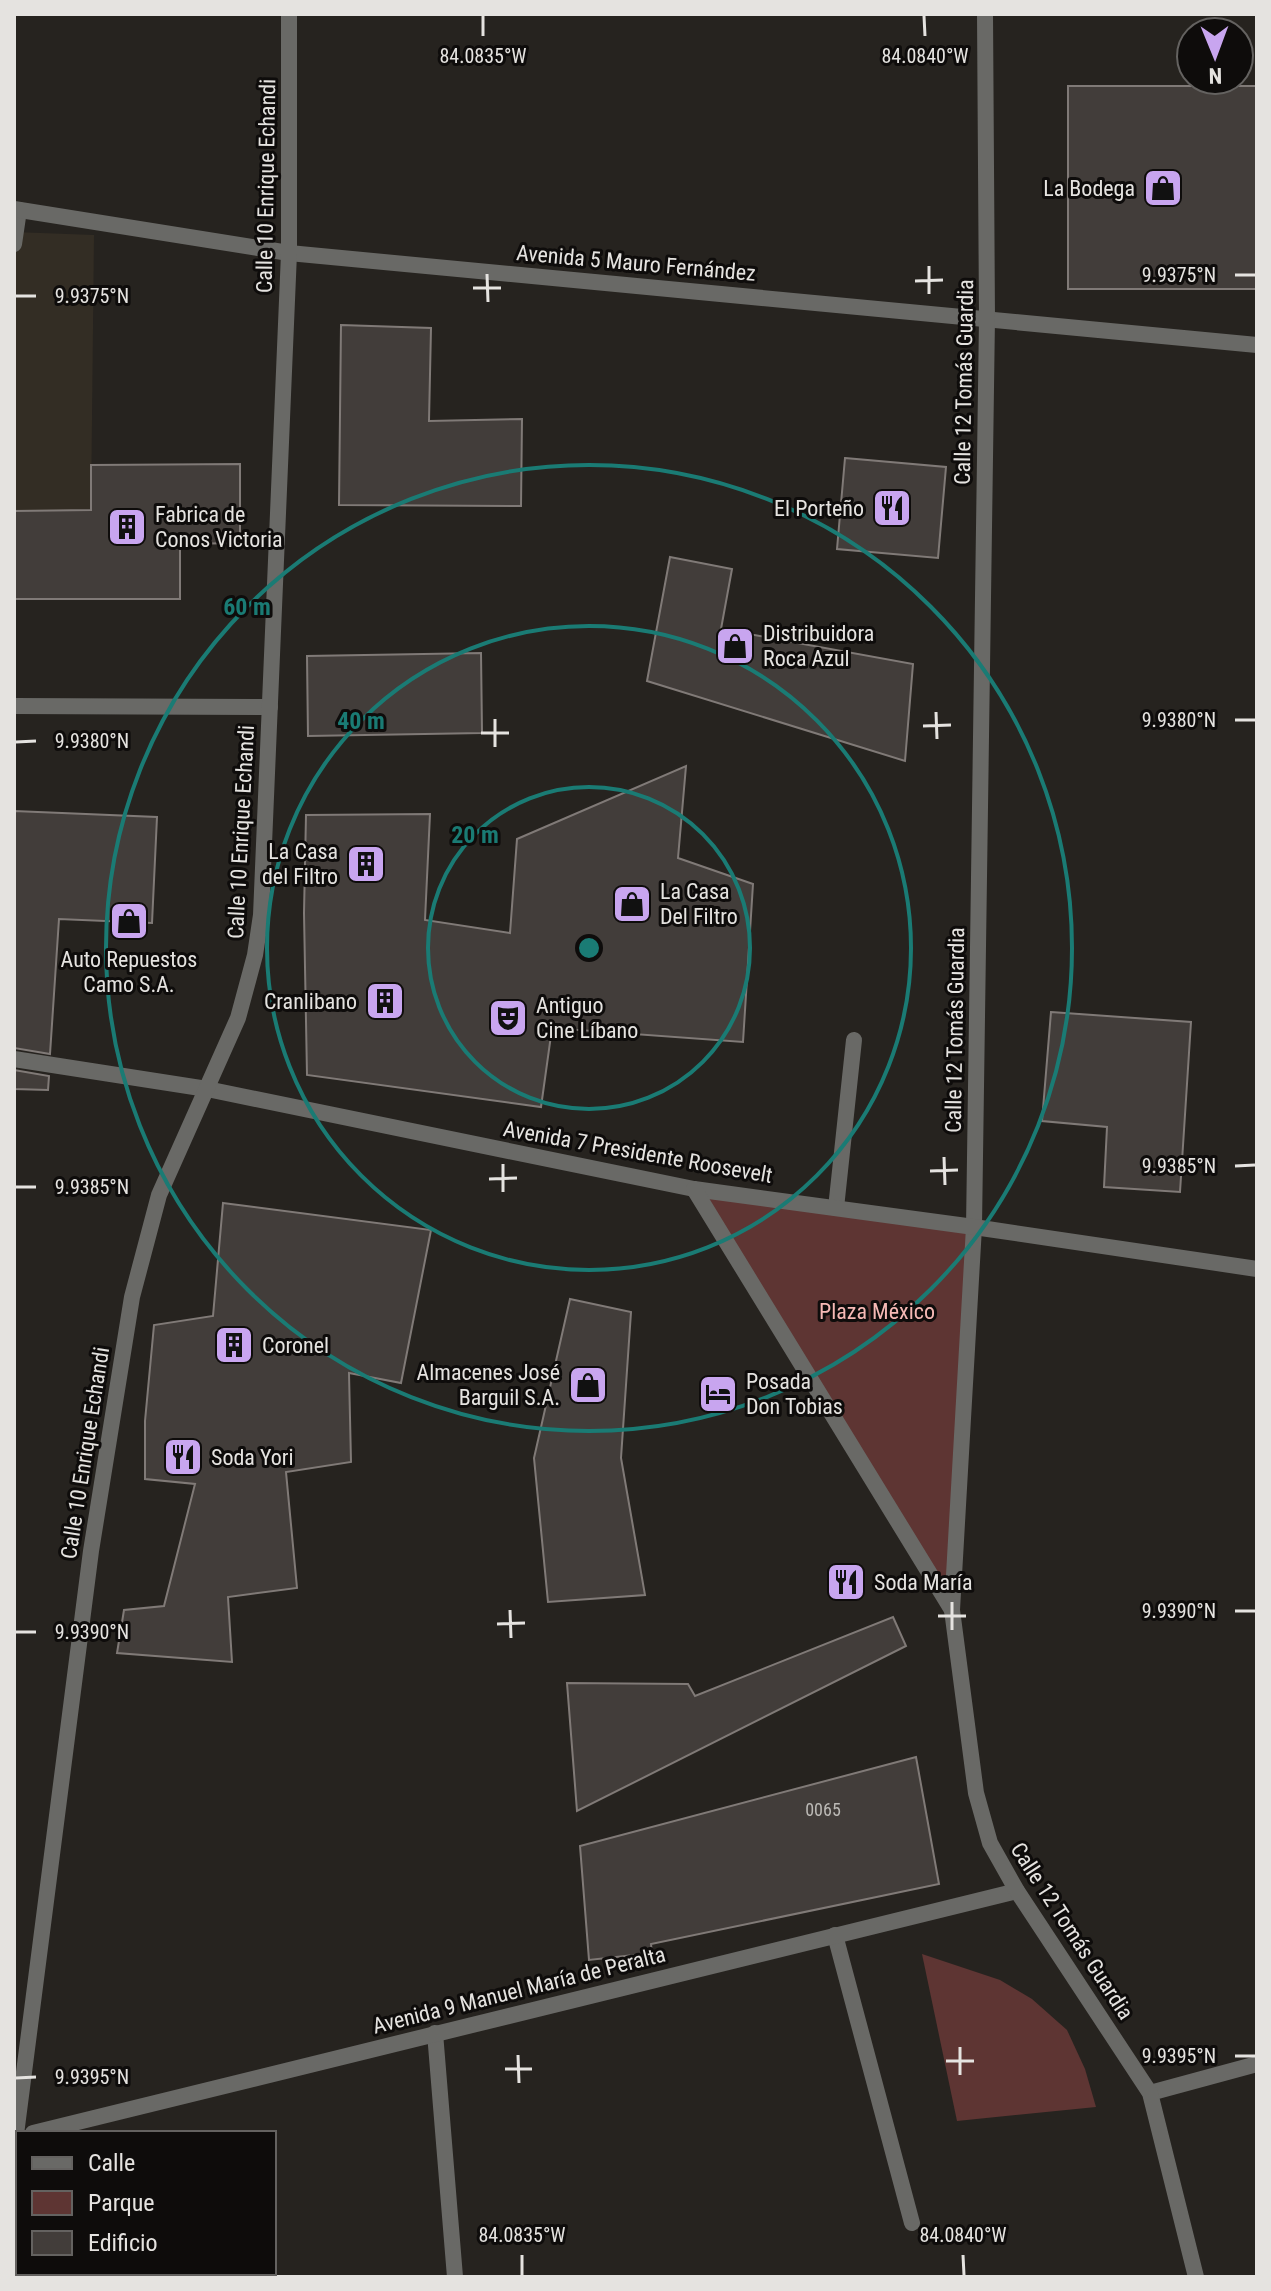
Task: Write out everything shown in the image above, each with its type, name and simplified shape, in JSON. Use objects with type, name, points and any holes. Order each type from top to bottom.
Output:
[{"type":"street","name":"Calle 10 Enrique Echandi","points":[[17,2131],[91,1551],[132,1297],[159,1195],[238,1018],[255,955],[261,915],[289,253],[289,14]]},
{"type":"street","name":"Calle 12 Tomás Guardia","points":[[985,14],[987,318],[974,1227],[952,1610],[976,1793],[990,1843],[1017,1891],[1150,2093],[1196,2277]]},
{"type":"street","name":"Avenida 5 Mauro Fernández","points":[[16,209],[289,253],[1257,345]]},
{"type":"street","points":[[14,244],[16,209]]},
{"type":"street","points":[[14,706],[270,707]]},
{"type":"street","points":[[836,1208],[854,1040]]},
{"type":"street","name":"Avenida 7 Presidente Roosevelt","points":[[14,1059],[207,1089],[694,1189],[1257,1269]]},
{"type":"street","points":[[694,1189],[952,1610]]},
{"type":"street","name":"Avenida 9 Manuel María de Peralta","points":[[41,2131],[1017,1891]]},
{"type":"street","points":[[835,1935],[912,2223]]},
{"type":"street","points":[[435,2033],[455,2277]]},
{"type":"street","points":[[1150,2093],[1257,2064]]},
{"type":"shaded area","points":[[14,232],[94,235],[91,510],[14,511]]},
{"type":"green space","name":"Plaza México","points":[[694,1189],[974,1227],[952,1610]]},
{"type":"green space","points":[[922,1954],[1000,1980],[1032,1999],[1067,2030],[1085,2069],[1096,2107],[957,2121]]},
{"type":"building","name":"La Bodega","points":[[1068,86],[1175,86],[1175,96],[1255,96],[1257,86],[1257,289],[1068,289]]},
{"type":"building","points":[[341,325],[431,328],[429,421],[522,419],[521,506],[339,505]]},
{"type":"building","name":"El Porteño","points":[[845,458],[946,467],[938,558],[837,549]]},
{"type":"building","name":"Fabrica de Conos Victoria","points":[[240,464],[240,543],[180,544],[180,599],[14,599],[14,511],[91,510],[91,465]]},
{"type":"building","name":"Distribuidora Roca Azul","points":[[670,557],[732,569],[721,629],[913,664],[905,761],[647,681]]},
{"type":"building","points":[[481,653],[482,733],[308,736],[307,656]]},
{"type":"building","points":[[686,766],[678,858],[753,884],[743,1042],[552,1028],[541,1107],[307,1075],[306,815],[430,814],[425,920],[510,933],[517,839]]},
{"type":"building","name":"Auto Repuestos Camo S.A.","points":[[14,811],[157,817],[152,923],[59,919],[50,1054],[14,1048]]},
{"type":"building","points":[[1051,1012],[1191,1022],[1180,1192],[1104,1187],[1107,1127],[1042,1121]]},
{"type":"building","points":[[14,1070],[49,1076],[48,1090],[14,1089]]},
{"type":"building","points":[[223,1203],[431,1230],[401,1383],[349,1373],[351,1462],[286,1472],[297,1588],[228,1597],[232,1662],[117,1653],[124,1610],[164,1606],[195,1484],[145,1479],[145,1421],[154,1325],[213,1316]]},
{"type":"building","name":"Almacenes José Barguil S.A.","points":[[570,1299],[631,1312],[621,1458],[645,1595],[548,1602],[534,1458]]},
{"type":"building","points":[[893,1617],[906,1646],[577,1811],[567,1683],[688,1684],[695,1696]]},
{"type":"building","points":[[916,1757],[939,1884],[651,1944],[652,1953],[589,1960],[580,1846]]},
{"type":"place","name":"La Bodega","points":[[1163,188]]},
{"type":"place","name":"El Porteño","points":[[892,508]]},
{"type":"place","name":"Fabrica de Conos Victoria","points":[[127,527]]},
{"type":"place","name":"Distribuidora Roca Azul","points":[[735,646]]},
{"type":"place","name":"La Casa del Filtro","points":[[366,864]]},
{"type":"place","name":"La Casa Del Filtro","points":[[632,904]]},
{"type":"place","name":"Auto Repuestos Camo S.A.","points":[[129,921]]},
{"type":"place","name":"Cranlibano","points":[[385,1001]]},
{"type":"place","name":"Antiguo Cine Líbano","points":[[508,1018]]},
{"type":"place","name":"Coronel","points":[[234,1345]]},
{"type":"place","name":"Almacenes José Barguil S.A.","points":[[588,1385]]},
{"type":"place","name":"Posada Don Tobias","points":[[718,1394]]},
{"type":"place","name":"Soda Yori","points":[[183,1457]]},
{"type":"place","name":"Soda María","points":[[846,1582]]}]
